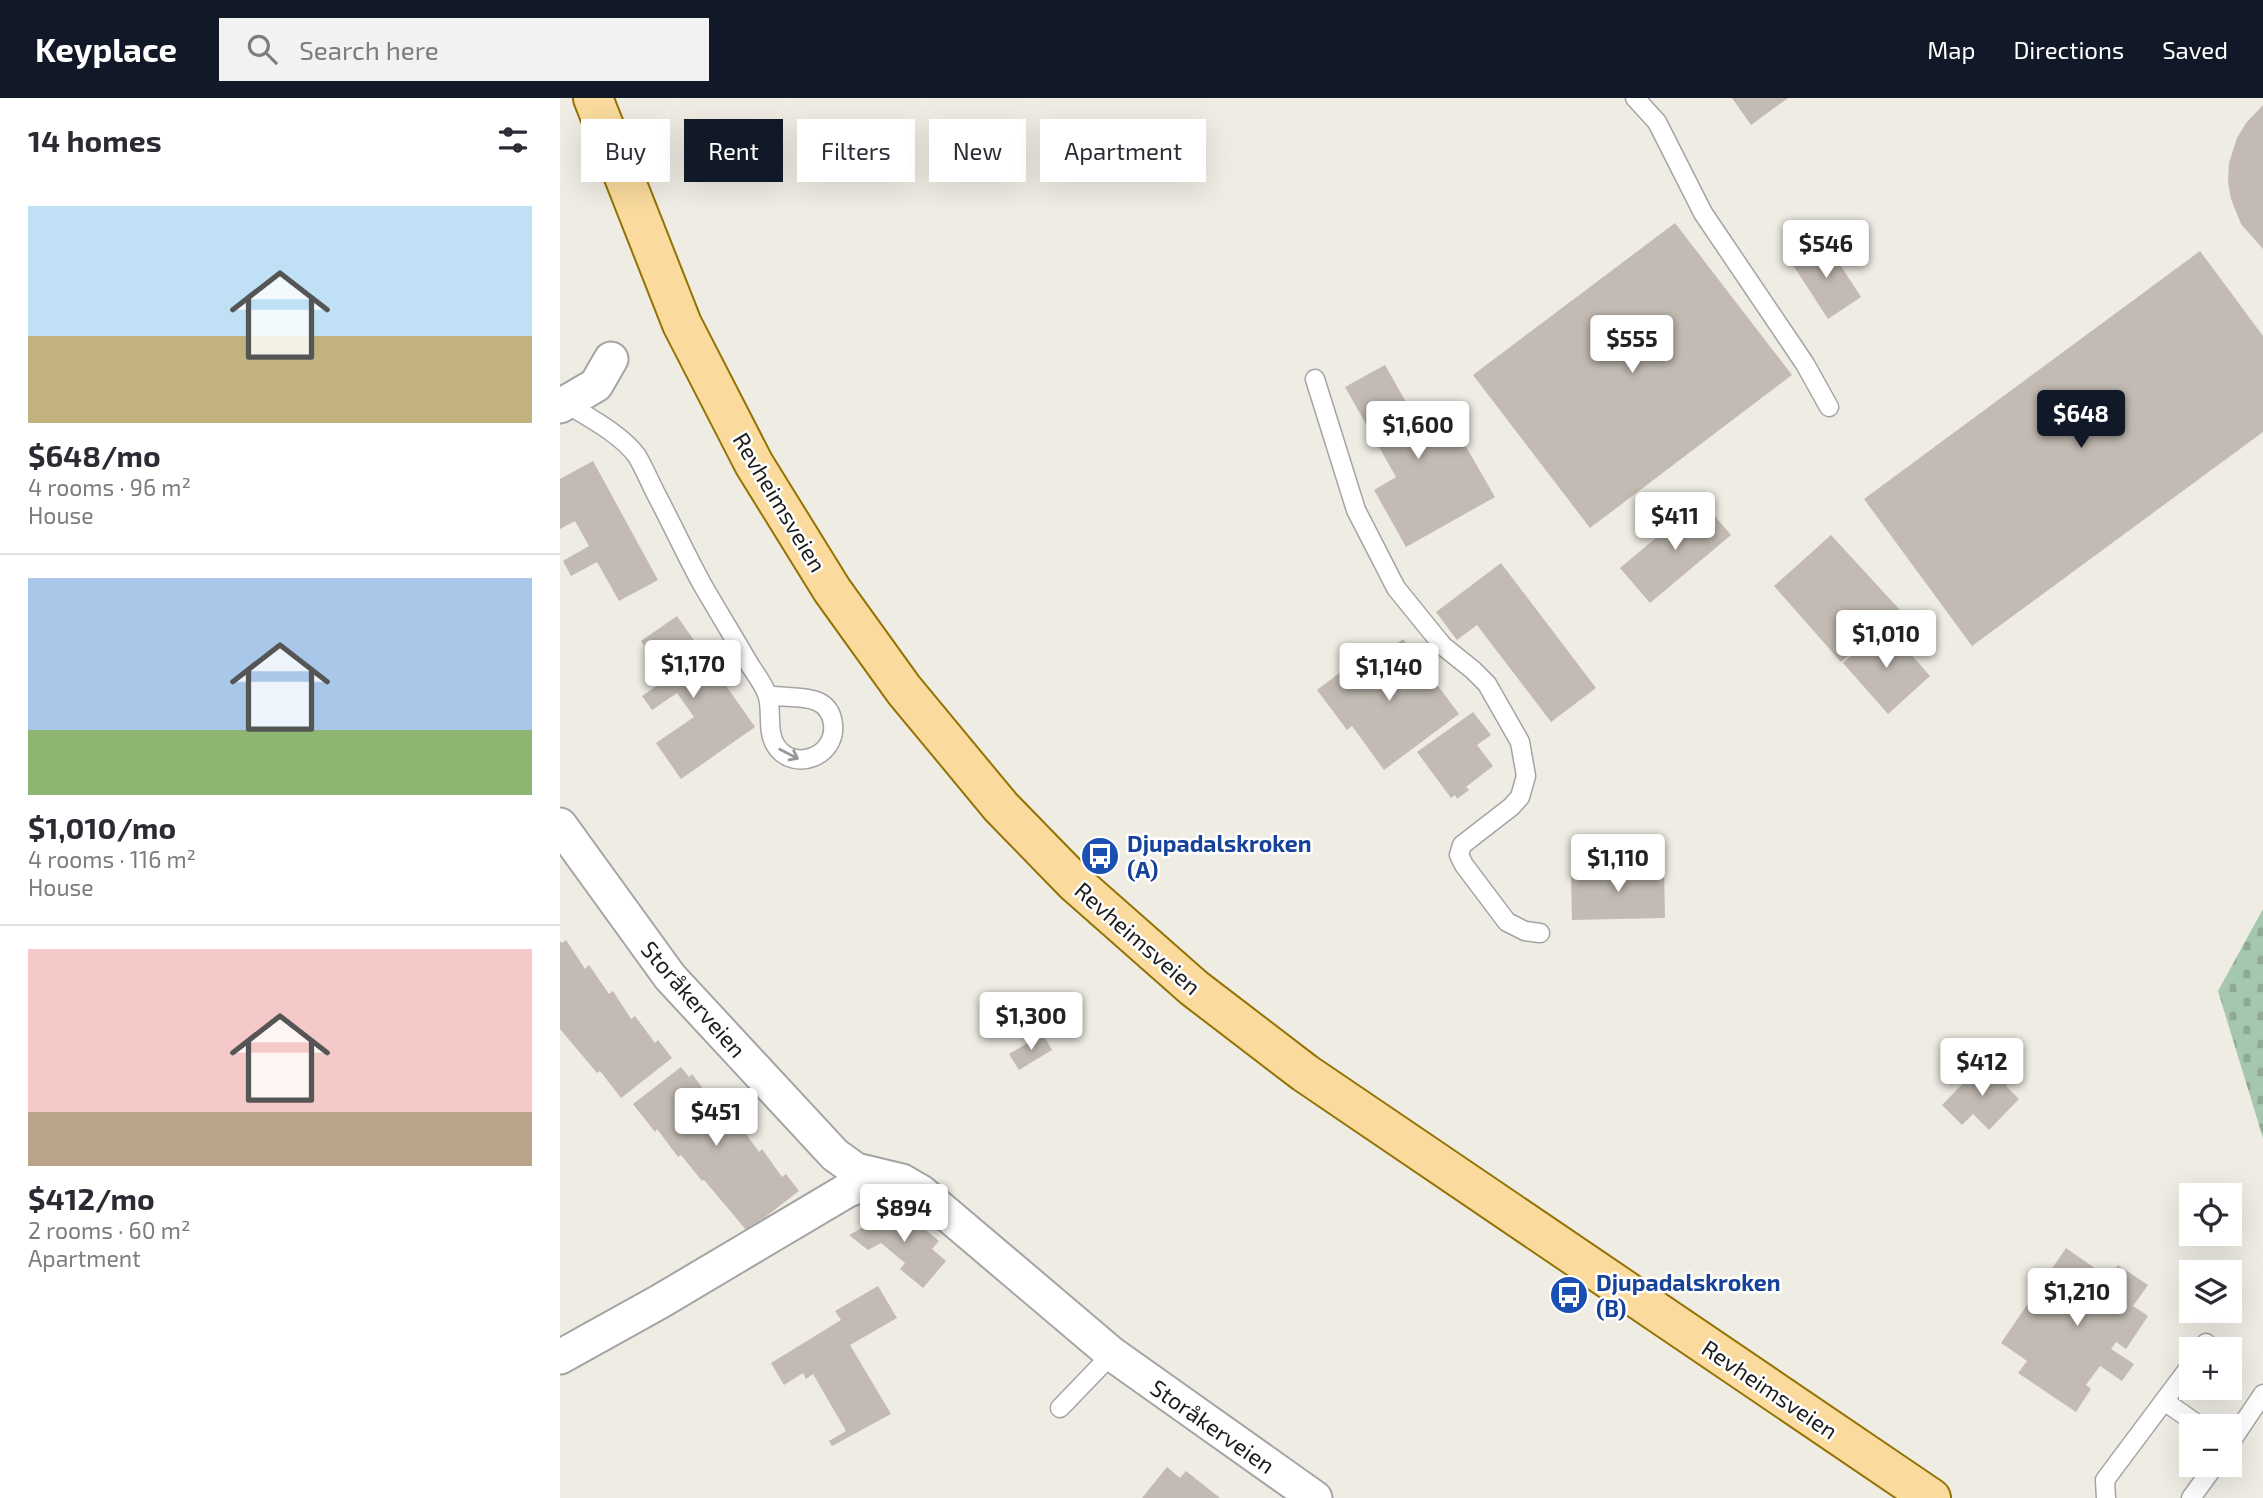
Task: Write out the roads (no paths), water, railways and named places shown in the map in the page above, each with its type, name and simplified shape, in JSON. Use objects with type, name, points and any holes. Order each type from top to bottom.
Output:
[{"type":"main road","name":"Revheimsveien","points":[[593,98],[682,324],[754,464],[832,590],[896,679],[1001,807],[1075,883],[1194,988],[1305,1073],[1931,1498]]},
{"type":"street","points":[[562,405],[596,386],[611,359]]},
{"type":"street","name":"Storåkerveien","points":[[560,825],[670,977],[835,1155],[856,1170],[902,1181],[921,1192],[1112,1354],[1314,1498]]},
{"type":"street","points":[[560,1357],[659,1302],[846,1191],[881,1177]]},
{"type":"lane","points":[[1635,98],[1657,122],[1703,213],[1805,364],[1829,407]]},
{"type":"lane","points":[[1315,379],[1356,510],[1396,588],[1443,646],[1487,684],[1520,742],[1526,776],[1520,797],[1462,845],[1459,855],[1507,922],[1540,933]]},
{"type":"lane","points":[[562,405],[606,427],[636,455],[702,584],[768,695]]},
{"type":"lane","points":[[1060,1408],[1112,1354]]},
{"type":"lane","points":[[2106,1498],[2105,1480],[2179,1380]]},
{"type":"lane","points":[[2242,1425],[2263,1394]]},
{"type":"lane","points":[[2164,1401],[2183,1414]]},
{"type":"lane","points":[[2191,1498],[2206,1477]]},
{"type":"place","name":"Djupadalskroken (A)","points":[[1100,856]]},
{"type":"place","name":"Djupadalskroken (B)","points":[[1569,1295]]}]
